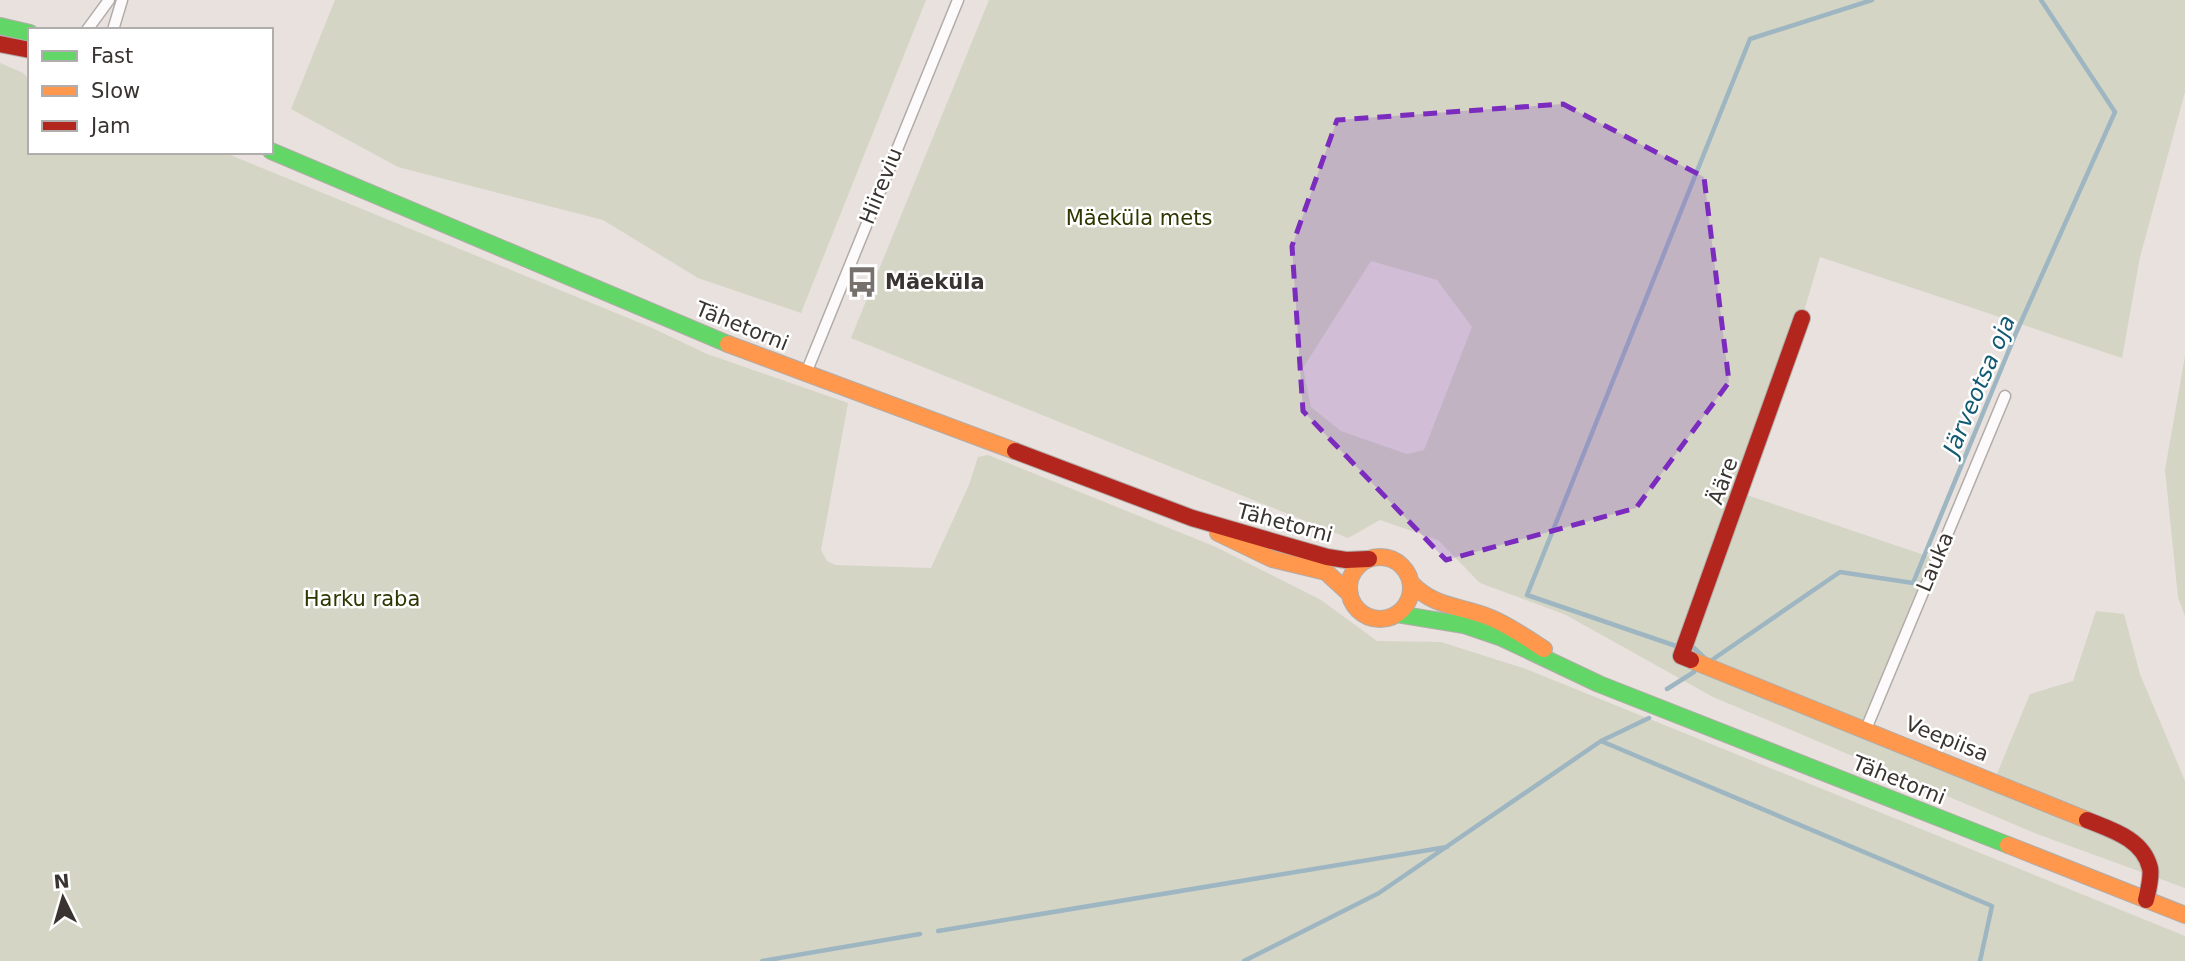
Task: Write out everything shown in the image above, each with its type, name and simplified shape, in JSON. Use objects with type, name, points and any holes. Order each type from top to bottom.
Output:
[{"type":"street","points":[[88,28],[108,0]]},
{"type":"street","points":[[114,28],[122,0]]},
{"type":"street","name":"Hiireviu","points":[[806,373],[958,0]]},
{"type":"street","points":[[0,26],[28,33]]},
{"type":"street","points":[[0,44],[28,50]]},
{"type":"street","name":"Tähetorni","points":[[276,150],[396,205],[715,339],[1192,518],[1319,555],[1346,560],[1369,559]]},
{"type":"street","name":"Ääre","points":[[1681,656],[1802,318]]},
{"type":"street","name":"Lauka","points":[[1866,729],[2005,396]]},
{"type":"street","name":"Tähetorni","points":[[1192,518],[1257,554],[1287,564],[1326,572],[1350,594]]},
{"type":"street","points":[[1383,557],[1397,561],[1406,571],[1411,583],[1410,597],[1398,614],[1388,618],[1371,617],[1357,608],[1350,594],[1353,573],[1369,559],[1383,557]]},
{"type":"street","name":"Tähetorni","points":[[1411,583],[1431,602],[1488,616],[1509,627],[1599,684]]},
{"type":"street","name":"Tähetorni","points":[[1398,614],[1437,619],[1502,638],[1599,684],[2185,915]]},
{"type":"street","name":"Veepiisa","points":[[1681,656],[2116,832],[2140,846],[2151,869],[2146,900]]},
{"type":"highlighted area","points":[[1563,104],[1704,177],[1729,382],[1636,508],[1446,560],[1303,411],[1292,246],[1337,120]]},
{"type":"green space","points":[[335,0],[926,0],[801,313],[698,278],[603,220],[398,167],[291,109]]},
{"type":"green space","name":"Mäeküla mets","points":[[989,0],[2185,0],[2185,92],[2140,257],[2122,358],[1820,257],[1802,318],[1741,493],[1936,559],[1866,729],[1994,781],[2030,694],[2073,681],[2096,611],[2124,614],[2140,674],[2185,781],[2185,888],[2037,834],[1713,697],[1566,615],[1480,583],[1438,540],[1380,520],[1348,538],[851,338]],"holes":[[[1371,261],[1437,280],[1472,327],[1424,450],[1407,454],[1341,431],[1311,407],[1303,368]]]},
{"type":"green space","name":"Harku raba","points":[[0,63],[28,78],[28,154],[228,154],[650,327],[707,354],[848,403],[821,550],[827,561],[835,565],[931,568],[969,485],[978,457],[988,455],[1216,547],[1321,600],[1377,641],[1441,642],[1526,669],[2185,936],[2185,961],[0,961]]},
{"type":"green space","points":[[2185,356],[2185,616],[2178,597],[2165,470]]},
{"type":"waterway","points":[[1679,647],[1527,595],[1750,39],[1872,0]]},
{"type":"waterway","name":"Järveotsa oja","points":[[1694,648],[1709,662],[1840,572],[1913,583],[2016,333],[2115,112],[2041,0]]},
{"type":"waterway","points":[[1667,689],[1694,672]]},
{"type":"waterway","points":[[1244,961],[1379,893],[1601,741],[1649,718]]},
{"type":"waterway","name":"Järveotsa oja","points":[[1601,741],[1992,906],[1980,961]]},
{"type":"waterway","points":[[938,931],[1447,847]]},
{"type":"waterway","points":[[762,961],[920,934]]},
{"type":"traffic: fast","points":[[0,26],[28,33]]},
{"type":"traffic: fast","points":[[273,152],[728,344]]},
{"type":"traffic: fast","points":[[1397,614],[1464,625],[1502,638],[1599,684],[2008,845]]},
{"type":"traffic: slow","points":[[728,344],[1015,451]]},
{"type":"traffic: slow","points":[[1218,533],[1272,559],[1326,572],[1350,594]]},
{"type":"traffic: slow","points":[[1380,557],[1402,566],[1411,588],[1402,610],[1380,619],[1358,610],[1349,588],[1358,566],[1380,557]]},
{"type":"traffic: slow","points":[[1411,583],[1430,598],[1491,618],[1544,649]]},
{"type":"traffic: slow","points":[[1691,660],[2087,820]]},
{"type":"traffic: slow","points":[[2008,845],[2185,915]]},
{"type":"traffic: jam","points":[[0,44],[28,50]]},
{"type":"traffic: jam","points":[[1691,660],[1681,656],[1802,318]]},
{"type":"traffic: jam","points":[[1015,451],[1192,518],[1327,557],[1369,559]]},
{"type":"traffic: jam","points":[[2087,820],[2125,837],[2141,850],[2150,868],[2146,900]]},
{"type":"place","name":"Mäeküla","points":[[862,282]]}]
